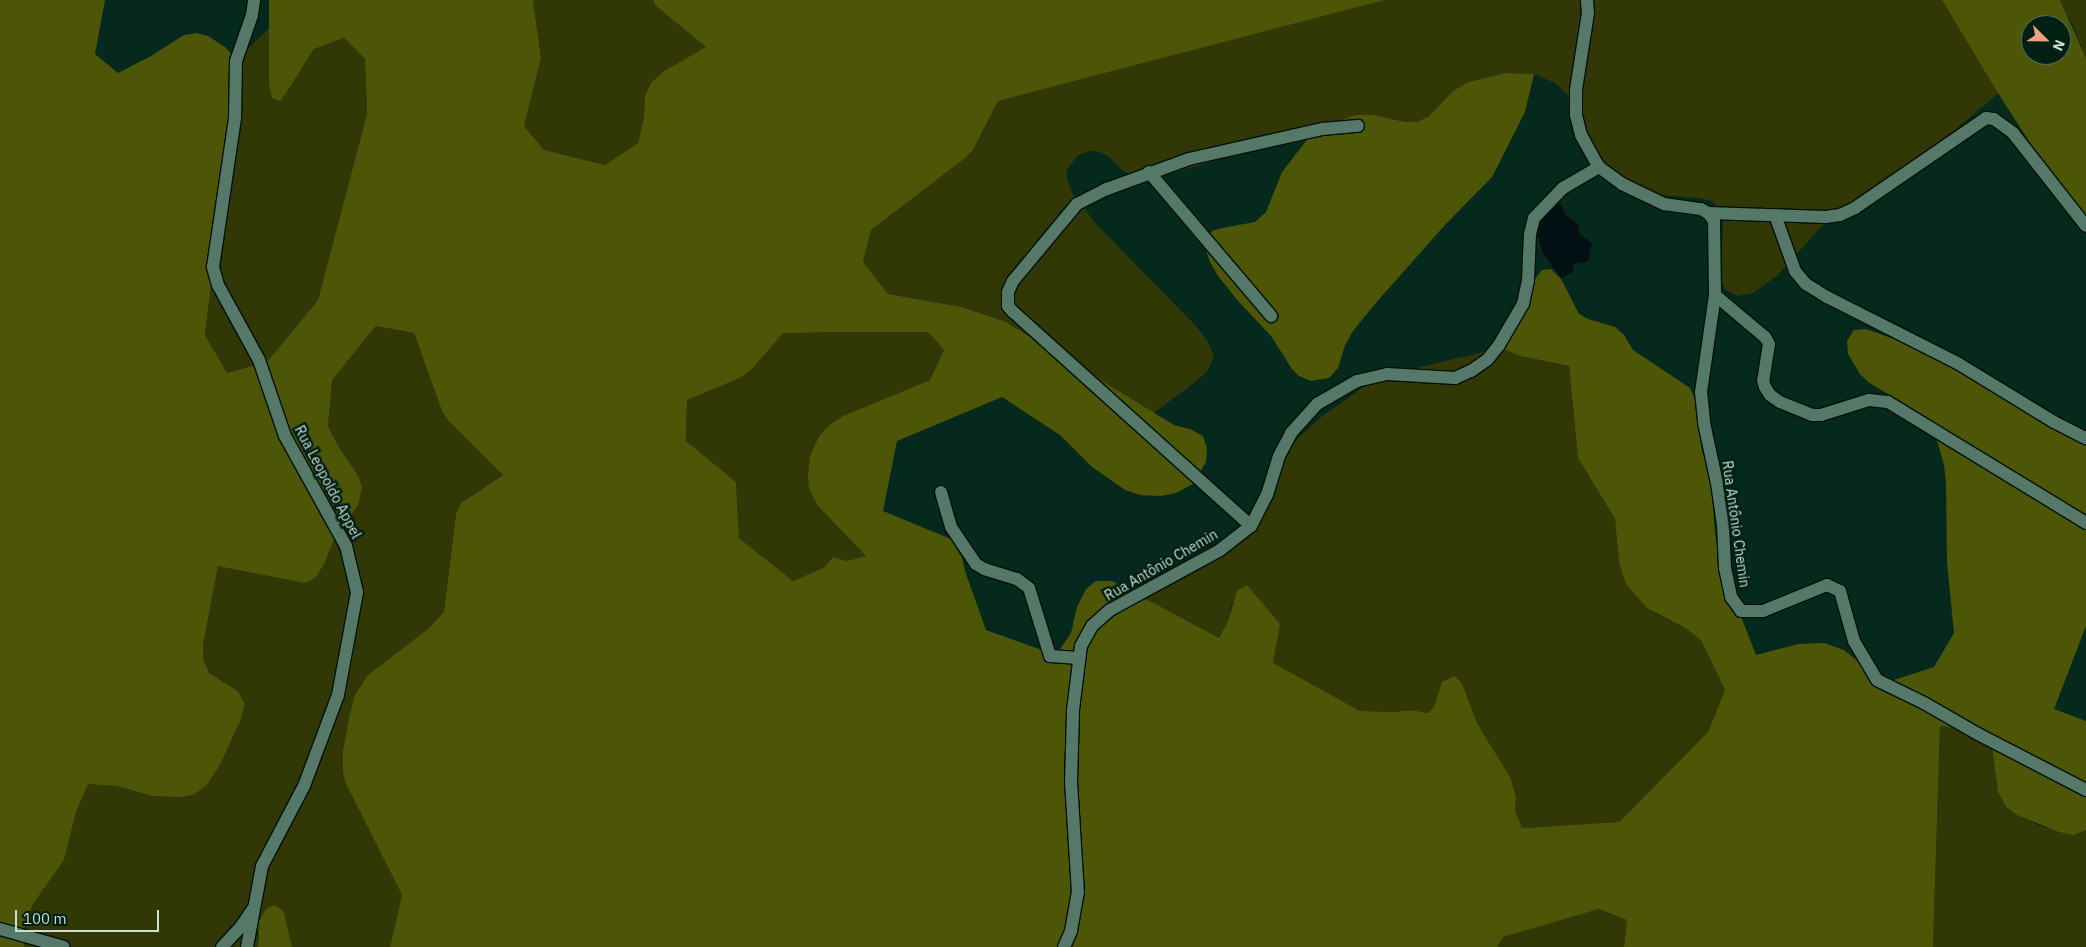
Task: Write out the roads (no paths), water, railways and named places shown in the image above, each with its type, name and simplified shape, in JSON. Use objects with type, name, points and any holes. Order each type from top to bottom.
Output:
[{"type":"street","name":"Rua Leopoldo Appel","points":[[248,947],[262,866],[304,786],[338,695],[357,592],[346,546],[286,436],[259,360],[218,286],[213,267],[235,118],[236,61],[252,15],[254,0]]},
{"type":"street","points":[[1587,0],[1588,13],[1576,90],[1576,115],[1582,135],[1599,167],[1622,184],[1664,204],[1701,209],[1708,213],[1826,217],[1840,215],[1855,208],[1986,118],[1994,119],[2013,133],[2086,226]]},
{"type":"street","points":[[1251,526],[1070,365],[1008,306],[1008,292],[1013,281],[1077,204],[1149,172],[1190,158],[1322,129],[1358,126]]},
{"type":"street","name":"Rua Antônio Chemin","points":[[1064,947],[1071,931],[1078,893],[1071,783],[1073,710],[1081,646],[1092,626],[1110,610],[1220,550],[1251,526],[1261,508],[1278,456],[1291,432],[1317,404],[1357,381],[1386,374],[1455,378],[1471,371],[1487,360],[1499,345],[1523,304],[1528,281],[1530,234],[1534,218],[1563,188],[1599,167]]},
{"type":"street","points":[[1149,172],[1271,316]]},
{"type":"street","name":"Rua Antônio Chemin","points":[[1708,213],[1714,221],[1715,295],[1701,392],[1704,423],[1724,524],[1725,568],[1731,597],[1741,611],[1763,611],[1828,585],[1840,591],[1854,641],[1877,680],[1924,703],[1978,734],[2086,790]]},
{"type":"street","points":[[1775,215],[1795,271],[1806,284],[1827,297],[1959,364],[2054,422],[2086,438]]},
{"type":"street","points":[[1715,295],[1765,337],[1769,344],[1764,380],[1765,387],[1770,395],[1780,402],[1812,415],[1821,415],[1869,400],[1888,402],[2086,523]]},
{"type":"street","points":[[941,492],[951,527],[976,564],[984,570],[1017,579],[1029,588],[1050,656],[1079,658]]},
{"type":"street","points":[[222,947],[240,928],[255,906]]},
{"type":"street","points":[[0,929],[64,947]]}]
